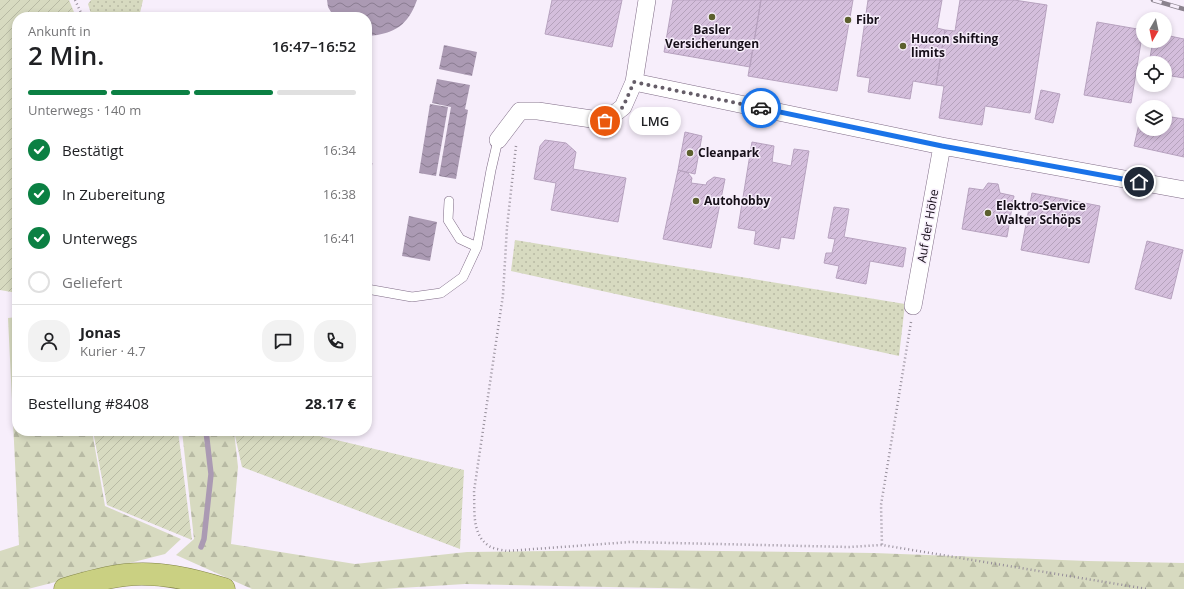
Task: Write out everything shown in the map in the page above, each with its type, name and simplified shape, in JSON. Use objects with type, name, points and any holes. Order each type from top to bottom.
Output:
[{"type":"highway","points":[[65,589],[87,582],[125,575],[159,575],[195,580],[224,589]]},
{"type":"street","points":[[498,140],[520,111],[538,111],[605,121],[623,107],[634,82],[647,0]]},
{"type":"street","points":[[634,82],[942,146],[1184,190]]},
{"type":"street","name":"Auf der Höhe","points":[[913,306],[942,146]]},
{"type":"lane","points":[[372,290],[412,297],[441,293],[463,277],[477,247],[498,140]]},
{"type":"lane","points":[[449,201],[448,220],[460,239],[477,247]]},
{"type":"path","points":[[75,0],[81,12]]},
{"type":"path","points":[[517,142],[507,227],[503,295],[474,491],[475,524],[478,536],[490,547],[508,551],[630,542],[848,547],[882,545],[1147,589]]},
{"type":"path","points":[[882,545],[880,505],[913,306]]},
{"type":"green space","points":[[0,0],[69,0],[74,12],[12,12],[12,292],[0,290]]},
{"type":"green space","points":[[91,0],[143,0],[140,12],[90,12],[88,4]]},
{"type":"green space","points":[[515,240],[905,304],[899,356],[511,271]]},
{"type":"green space","points":[[8,318],[12,318],[12,401]]},
{"type":"green space","points":[[14,436],[93,436],[105,506],[181,539],[165,554],[28,589],[0,589],[0,551],[19,545]]},
{"type":"green space","points":[[94,436],[179,436],[192,540],[107,505]]},
{"type":"green space","points":[[183,436],[235,436],[238,467],[231,544],[355,564],[467,552],[639,550],[874,553],[1184,563],[1184,589],[709,589],[465,584],[384,589],[252,589],[176,555],[194,539]]},
{"type":"green space","points":[[235,436],[319,436],[464,470],[460,549],[242,467]]},
{"type":"water","points":[[327,0],[417,0],[405,22],[399,27],[386,33],[372,36],[372,12],[331,12],[328,7]]},
{"type":"water","points":[[444,45],[477,52],[472,76],[439,69]]},
{"type":"water","points":[[437,79],[470,85],[465,109],[468,110],[456,179],[439,176],[451,107],[432,103]]},
{"type":"water","points":[[430,104],[448,107],[436,176],[419,173]]},
{"type":"water","points":[[409,216],[437,222],[430,261],[402,256]]},
{"type":"building","points":[[552,0],[622,0],[612,47],[545,34]]},
{"type":"building","points":[[673,0],[761,0],[750,67],[664,52]]},
{"type":"building","points":[[761,0],[853,0],[837,91],[748,76]]},
{"type":"building","points":[[868,0],[942,0],[937,28],[945,30],[936,85],[913,81],[910,99],[868,92],[870,78],[857,76]]},
{"type":"building","points":[[960,0],[1014,0],[1047,5],[1030,113],[985,106],[982,125],[939,118],[944,86],[936,85],[945,30],[955,31]]},
{"type":"building","points":[[1097,22],[1136,29],[1136,48],[1140,48],[1139,56],[1136,56],[1136,73],[1131,103],[1084,95]]},
{"type":"building","points":[[1172,36],[1184,39],[1184,78],[1172,76],[1172,56],[1150,56],[1152,48],[1172,48]]},
{"type":"building","points":[[1041,90],[1060,94],[1053,123],[1035,119]]},
{"type":"building","points":[[1172,117],[1184,119],[1184,157],[1134,146],[1136,136],[1172,136]]},
{"type":"building","name":"Cleanpark","points":[[685,132],[702,136],[695,174],[678,170]]},
{"type":"building","points":[[545,140],[566,143],[576,152],[573,169],[626,178],[618,222],[551,210],[556,183],[534,179],[540,146]]},
{"type":"building","points":[[752,142],[774,146],[772,162],[791,166],[794,149],[809,151],[794,239],[781,237],[779,249],[754,244],[756,231],[738,228]]},
{"type":"building","points":[[678,170],[688,173],[692,178],[691,183],[706,185],[707,182],[714,177],[725,179],[711,248],[663,239]]},
{"type":"building","name":"Elektro-Service Walter Schöps","points":[[988,183],[998,184],[1000,193],[1014,196],[1007,237],[962,229],[969,188],[983,190]]},
{"type":"building","points":[[1032,193],[1100,206],[1089,263],[1021,250]]},
{"type":"building","points":[[834,207],[849,209],[844,237],[906,248],[903,267],[870,261],[866,284],[836,278],[839,266],[824,263],[826,253],[832,253],[835,239],[828,238]]},
{"type":"building","points":[[1147,241],[1183,250],[1171,299],[1135,289]]},
{"type":"waterway","points":[[201,547],[204,539],[211,474],[207,436]]},
{"type":"railway","points":[[1153,0],[1184,9]]},
{"type":"way so far","points":[[605,121],[623,107],[634,82],[761,108]]},
{"type":"place","name":"Basler Versicherungen","points":[[712,17]]},
{"type":"place","name":"Fibr","points":[[848,20]]},
{"type":"place","name":"Hucon shifting limits","points":[[903,46]]},
{"type":"place","name":"LMG","points":[[605,121]]},
{"type":"place","name":"Cleanpark","points":[[690,153]]},
{"type":"place","name":"Autohobby","points":[[696,201]]},
{"type":"place","name":"Elektro-Service Walter Schöps","points":[[988,213]]},
{"type":"route","points":[[761,108],[942,146],[1139,182]]}]
